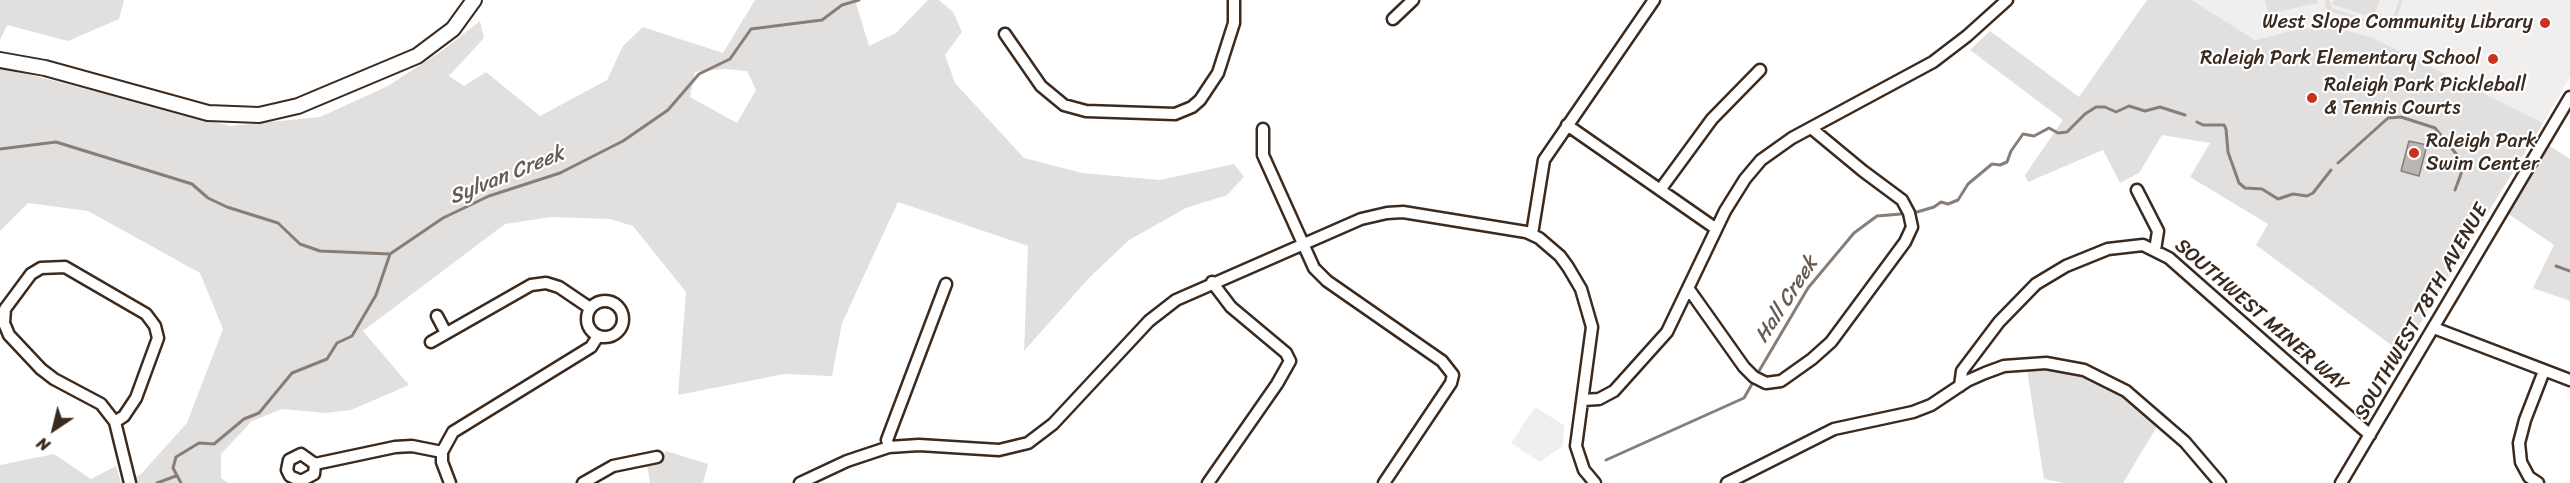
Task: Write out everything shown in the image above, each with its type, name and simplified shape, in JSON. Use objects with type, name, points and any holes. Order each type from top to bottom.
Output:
[{"type":"main road","points":[[0,60],[45,68],[208,113],[259,115],[298,106],[417,56],[453,29],[473,0]]},
{"type":"street","points":[[1005,34],[1041,86],[1064,105],[1086,111],[1175,114],[1196,104],[1218,73],[1234,24],[1234,0]]},
{"type":"street","points":[[1394,19],[1413,0]]},
{"type":"street","points":[[1532,234],[1544,159],[1654,0]]},
{"type":"street","points":[[1583,400],[1591,401],[1608,395],[1667,332],[1715,228],[1753,169],[1771,151],[1933,62],[1967,36],[2007,0]]},
{"type":"street","points":[[1660,190],[1712,119],[1760,70]]},
{"type":"street","name":"SOUTHWEST 78TH AVENUE","points":[[2341,483],[2570,97]]},
{"type":"street","points":[[1567,125],[1715,228]]},
{"type":"street","points":[[1688,288],[1744,367],[1754,377],[1766,383],[1781,381],[1831,342],[1905,242],[1912,227],[1910,213],[1902,200],[1811,128]]},
{"type":"street","points":[[1263,129],[1263,155],[1311,263],[1319,274],[1442,361],[1453,375],[1451,383],[1384,483]]},
{"type":"street","name":"SOUTHWEST MINER WAY","points":[[2137,190],[2158,231],[2155,249]]},
{"type":"street","points":[[800,483],[847,461],[889,447],[919,445],[999,450],[1028,443],[1053,424],[1166,306],[1212,282],[1361,219],[1387,213],[1420,213],[1532,234],[1560,256],[1568,267],[1581,289],[1591,317],[1592,327],[1576,447],[1584,470],[1595,483]]},
{"type":"street","name":"SOUTHWEST MINER WAY","points":[[1960,386],[1962,370],[1999,322],[2036,284],[2066,266],[2109,249],[2137,244],[2155,249],[2169,258],[2370,435]]},
{"type":"street","points":[[115,422],[124,416],[136,398],[158,338],[155,326],[146,314],[65,267],[41,268],[31,274],[5,309],[4,323],[9,335],[41,369],[54,379],[88,395],[101,404],[115,422],[130,483]]},
{"type":"street","points":[[1208,483],[1277,384],[1290,361],[1286,353],[1231,308],[1212,282]]},
{"type":"street","points":[[431,342],[531,285],[546,283],[559,287],[590,308]]},
{"type":"street","points":[[889,447],[887,440],[946,284]]},
{"type":"street","points":[[609,301],[615,304],[623,315],[623,321],[616,333],[604,337],[598,336],[587,324],[590,308],[598,302],[609,301]]},
{"type":"street","points":[[437,316],[447,333]]},
{"type":"street","points":[[2434,328],[2570,380]]},
{"type":"street","points":[[450,483],[442,462],[442,452],[453,432],[591,347],[598,336]]},
{"type":"street","points":[[1727,483],[1834,429],[1913,412],[1930,405],[1985,373],[2004,366],[2046,363],[2084,370],[2110,381],[2141,402],[2185,442],[2220,483]]},
{"type":"street","points":[[2538,483],[2529,477],[2521,462],[2519,443],[2525,420],[2544,371]]},
{"type":"street","points":[[315,464],[395,447],[412,446],[442,452]]},
{"type":"street","points":[[583,483],[613,466],[657,457]]},
{"type":"shaded area","points":[[0,0],[124,0],[119,19],[68,41],[7,25],[0,40]]},
{"type":"shaded area","points":[[755,0],[855,0],[869,46],[896,33],[928,0],[939,0],[953,12],[962,32],[945,55],[955,83],[1024,158],[1082,173],[1160,180],[1234,164],[1244,177],[1227,195],[1186,208],[1129,240],[1088,279],[1024,351],[1028,246],[898,202],[842,323],[832,376],[784,374],[678,395],[686,292],[633,226],[610,219],[551,217],[505,224],[363,331],[409,385],[351,410],[325,413],[282,409],[252,421],[221,454],[221,478],[228,483],[133,483],[131,479],[141,474],[187,423],[223,329],[200,273],[88,211],[28,203],[0,231],[0,67],[230,126],[320,117],[388,86],[443,50],[480,21],[484,38],[449,76],[464,86],[486,72],[540,116],[607,80],[623,46],[643,27],[723,53]],"holes":[[[725,69],[747,71],[756,90],[737,123],[690,97],[695,72]]]},
{"type":"shaded area","points":[[2147,0],[2192,0],[2255,40],[2299,29],[2336,28],[2373,38],[2543,123],[2402,353],[2256,245],[2268,224],[2190,177],[2210,143],[2162,135],[2139,173],[2120,183],[2103,150],[2028,182],[2025,175],[2063,120],[1970,50],[1990,31],[2079,97]]},
{"type":"shaded area","name":"Raleigh Park Elementary School","points":[[2192,0],[2570,0],[2570,77],[2543,123],[2373,38],[2299,29],[2255,40]]},
{"type":"shaded area","points":[[2265,0],[2317,0],[2317,3],[2268,14]]},
{"type":"shaded area","points":[[2325,0],[2329,0],[2332,8],[2386,26],[2391,23],[2399,0],[2403,0],[2394,25],[2385,29],[2329,11]]},
{"type":"shaded area","points":[[2334,0],[2380,0],[2373,18],[2332,4]]},
{"type":"shaded area","points":[[2409,141],[2427,145],[2419,176],[2401,171]]},
{"type":"shaded area","points":[[2547,144],[2570,159],[2570,301],[2533,288],[2554,245],[2507,213]]},
{"type":"shaded area","points":[[2054,369],[2083,373],[2110,385],[2159,423],[2123,483],[2064,483],[2044,479],[2027,370]]},
{"type":"shaded area","points":[[1535,407],[1564,425],[1563,446],[1540,462],[1511,443]]},
{"type":"shaded area","points":[[666,451],[708,464],[703,483],[650,483],[647,463],[660,459]]},
{"type":"shaded area","points":[[54,454],[91,479],[116,466],[121,483],[0,483],[0,465]]},
{"type":"waterway","name":"Sylvan Creek","points":[[181,483],[173,468],[176,457],[199,443],[214,444],[244,419],[259,413],[292,373],[327,359],[337,343],[352,336],[376,295],[390,254],[443,218],[489,196],[560,173],[623,141],[668,110],[699,74],[730,59],[751,29],[822,20],[842,5],[859,0]]},
{"type":"waterway","name":"Hall Creek","points":[[1917,212],[1934,207],[1941,202],[1948,204],[1958,200],[1968,184],[1992,164],[2000,165],[2007,162],[2011,151],[2023,134],[2034,136],[2049,128],[2058,133],[2067,132],[2085,114],[2096,107],[2105,107],[2116,112],[2129,106],[2145,111],[2160,107],[2185,115]]},
{"type":"waterway","name":"Hall Creek","points":[[2338,163],[2388,118],[2401,117],[2435,128],[2462,161],[2461,174],[2455,190]]},
{"type":"waterway","name":"Hall Creek","points":[[2197,122],[2203,125],[2224,125],[2228,152],[2239,183],[2245,188],[2262,189],[2278,199],[2293,194],[2307,196],[2313,193],[2331,170]]},
{"type":"waterway","points":[[0,149],[56,142],[192,184],[208,198],[227,207],[278,223],[300,244],[320,251],[390,254]]},
{"type":"waterway","name":"Hall Creek","points":[[1759,371],[1808,288],[1854,233],[1877,216],[1901,214]]},
{"type":"waterway","name":"Hall Creek","points":[[2556,266],[2570,271]]},
{"type":"waterway","name":"Hall Creek","points":[[1606,460],[1744,398],[1752,384]]},
{"type":"waterway","points":[[157,483],[176,476]]},
{"type":"place","name":"West Slope Community Library","points":[[2545,23]]},
{"type":"place","name":"Raleigh Park Elementary School","points":[[2493,59]]},
{"type":"place","name":"Raleigh Park Pickleball & Tennis Courts","points":[[2312,98]]},
{"type":"place","name":"Raleigh Park Swim Center","points":[[2414,153]]}]
